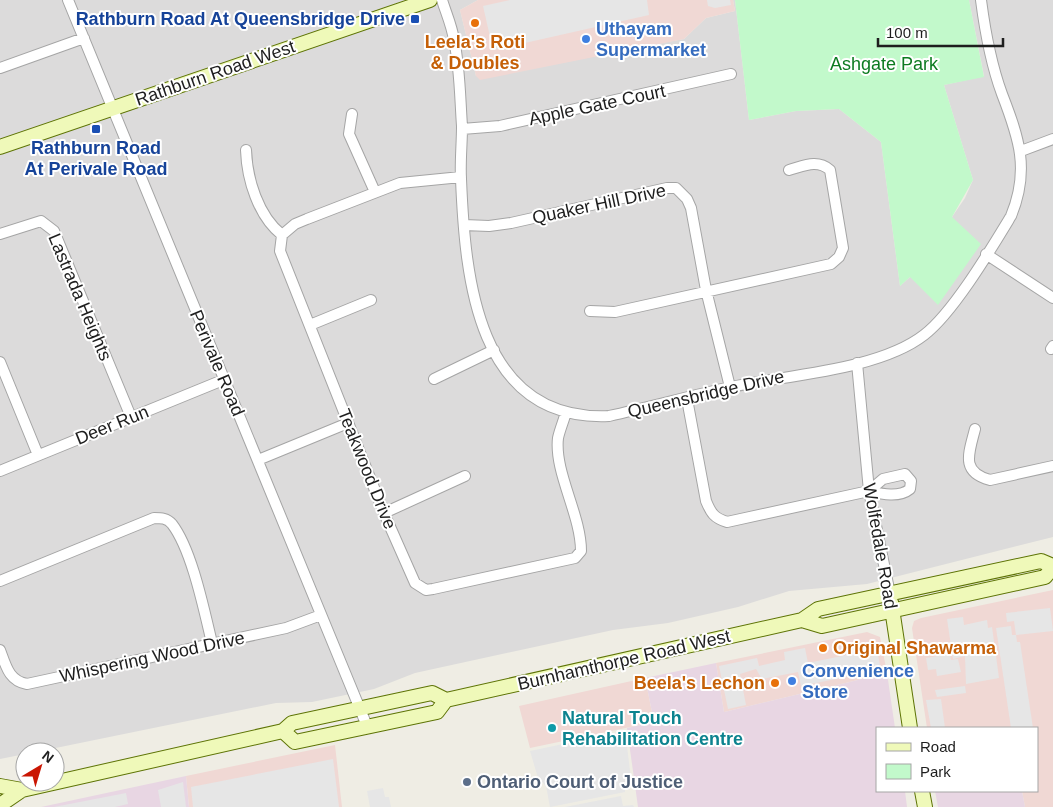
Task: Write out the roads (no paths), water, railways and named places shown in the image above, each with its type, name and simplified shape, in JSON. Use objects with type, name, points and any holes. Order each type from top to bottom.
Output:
[{"type":"main road","name":"Rathburn Road West","points":[[0,147],[430,0]]},
{"type":"main road","name":"Burnhamthorpe Road West","points":[[65,780],[283,731],[292,723],[361,708],[432,693],[446,700],[802,620],[818,610],[890,594],[1041,561],[1053,566],[1045,577],[822,626],[802,620]]},
{"type":"main road","name":"Wolfedale Road","points":[[890,594],[910,727]]},
{"type":"main road","name":"Burnhamthorpe Road West","points":[[283,731],[296,742],[437,712],[446,700]]},
{"type":"main road","name":"Burnhamthorpe Road West","points":[[0,786],[15,789]]},
{"type":"main road","name":"Burnhamthorpe Road West","points":[[0,805],[19,792]]},
{"type":"main road","points":[[922,792],[925,807]]},
{"type":"street","name":"Perivale Road","points":[[68,0],[368,726]]},
{"type":"street","name":"Queensbridge Drive","points":[[442,0],[454,38],[462,129],[461,178],[465,250],[472,296],[484,331],[514,381],[545,404],[580,416],[609,416],[687,399],[730,387],[857,363],[895,352],[925,334],[946,313],[1011,216],[1018,200],[1021,174],[1021,151],[993,62],[981,0]]},
{"type":"street","points":[[0,68],[84,38]]},
{"type":"street","name":"Apple Gate Court","points":[[462,129],[500,126],[732,74]]},
{"type":"street","points":[[352,114],[349,134],[375,192]]},
{"type":"street","points":[[1021,151],[1053,139]]},
{"type":"street","points":[[246,150],[246,171],[266,219],[282,235],[295,224],[400,183],[461,178]]},
{"type":"street","points":[[590,311],[615,312],[706,290],[832,264],[839,257],[843,248],[830,170],[824,164],[815,163],[789,170]]},
{"type":"street","name":"Quaker Hill Drive","points":[[464,225],[489,226],[511,223],[667,188],[676,188],[687,198],[691,208],[706,290],[730,387]]},
{"type":"street","name":"Lastrada Heights","points":[[0,234],[41,221],[54,230],[131,417]]},
{"type":"street","name":"Teakwood Drive","points":[[282,235],[281,257],[310,325],[384,513],[412,579],[426,590],[575,558],[581,551],[581,538],[558,447],[558,437],[566,412]]},
{"type":"street","points":[[986,254],[1053,298]]},
{"type":"street","points":[[310,325],[371,300]]},
{"type":"street","points":[[434,379],[494,350]]},
{"type":"street","points":[[0,362],[38,455]]},
{"type":"street","name":"Wolfedale Road","points":[[857,363],[869,491],[890,594]]},
{"type":"street","name":"Deer Run","points":[[0,471],[224,380]]},
{"type":"street","points":[[687,399],[706,500],[710,512],[717,519],[727,522],[869,491]]},
{"type":"street","points":[[258,460],[348,422]]},
{"type":"street","points":[[975,429],[969,450],[969,464],[974,473],[981,478],[990,480],[1053,466]]},
{"type":"street","points":[[384,513],[465,476]]},
{"type":"street","points":[[0,581],[154,518],[162,518],[171,524],[181,540],[199,587],[212,643]]},
{"type":"street","name":"Whispering Wood Drive","points":[[0,650],[12,677],[16,682],[27,684],[286,628],[321,615]]},
{"type":"place","name":"Rathburn Road At Queensbridge Drive","points":[[415,19]]},
{"type":"place","name":"Leela's Roti & Doubles","points":[[475,23]]},
{"type":"place","name":"Uthayam Supermarket","points":[[586,39]]},
{"type":"place","name":"Rathburn Road At Perivale Road","points":[[96,129]]},
{"type":"place","name":"Original Shawarma","points":[[823,648]]},
{"type":"place","name":"Convenience Store","points":[[792,681]]},
{"type":"place","name":"Beela's Lechon","points":[[775,683]]},
{"type":"place","name":"Natural Touch Rehabilitation Centre","points":[[552,728]]},
{"type":"place","name":"Ontario Court of Justice","points":[[467,782]]},
{"type":"park label","name":"Ashgate Park","points":[[884,64]]}]
